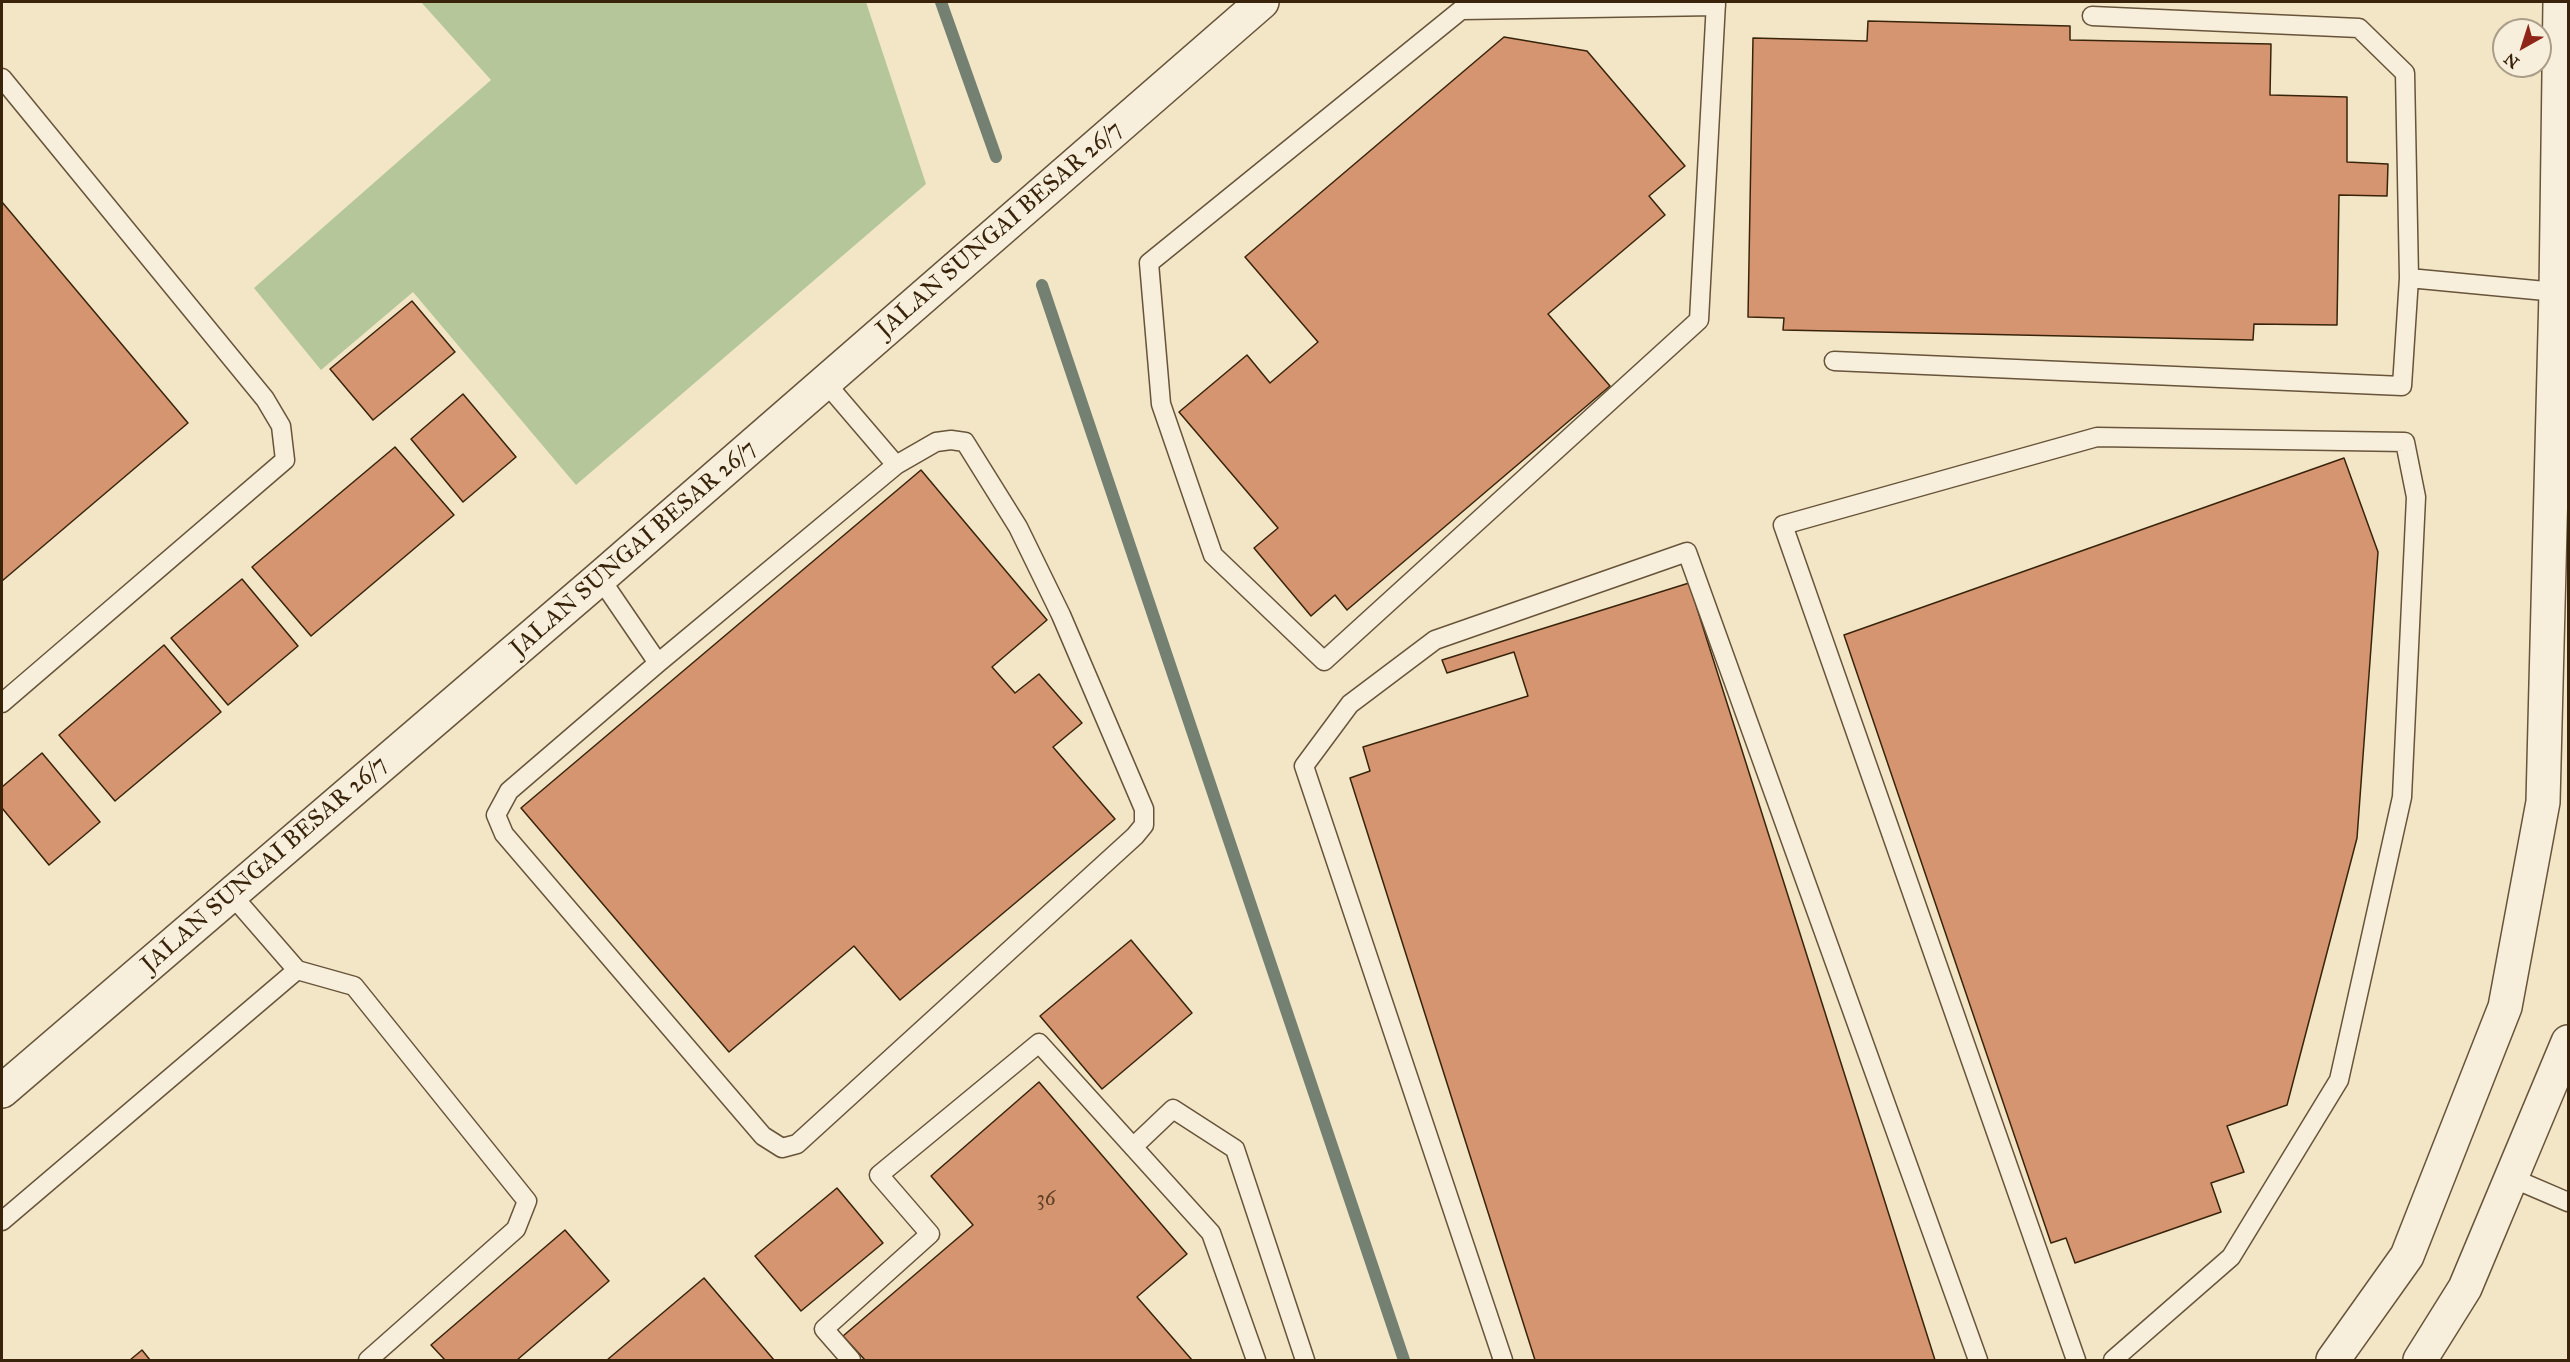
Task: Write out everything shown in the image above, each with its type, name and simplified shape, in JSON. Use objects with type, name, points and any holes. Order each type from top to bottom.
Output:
[{"type":"street","name":"JALAN SUNGAI BESAR 26/7","points":[[2,1091],[600,578],[1262,2]]},
{"type":"street","points":[[2333,1360],[2407,1256],[2505,1007],[2543,802],[2556,292],[2560,2]]},
{"type":"street","points":[[2420,1360],[2465,1288],[2568,1042]]},
{"type":"lane","points":[[1716,4],[1699,320],[1324,661],[1213,555],[1161,404],[1149,263],[1461,10],[1716,4]]},
{"type":"lane","points":[[1834,361],[2403,386],[2409,278],[2405,73],[2359,28],[2092,16]]},
{"type":"lane","points":[[2,78],[265,399],[280,426],[285,460],[2,703]]},
{"type":"lane","points":[[2409,278],[2556,292]]},
{"type":"lane","points":[[825,382],[896,465]]},
{"type":"lane","points":[[2076,1360],[1782,525],[2097,437],[2405,442],[2416,497],[2402,797],[2339,1080],[2231,1257],[2113,1360]]},
{"type":"lane","points":[[951,440],[965,442],[1018,527],[1061,615],[1144,809],[1144,825],[1136,836],[797,1144],[782,1148],[763,1136],[504,834],[496,815],[509,791],[658,663],[896,465],[936,442],[951,440]]},
{"type":"lane","points":[[1503,1360],[1304,766],[1350,704],[1435,640],[1687,552],[1978,1360]]},
{"type":"lane","points":[[600,578],[658,663]]},
{"type":"lane","points":[[231,894],[297,970],[354,986],[527,1201],[516,1229],[368,1360]]},
{"type":"lane","points":[[2,1221],[297,970]]},
{"type":"lane","points":[[851,1360],[824,1329],[930,1234],[879,1175],[1039,1043],[1211,1233],[1256,1360]]},
{"type":"lane","points":[[1133,1147],[1173,1109],[1235,1149],[1305,1360]]},
{"type":"lane","points":[[2512,1178],[2568,1202]]},
{"type":"green space","points":[[421,2],[866,2],[926,184],[576,485],[413,292],[321,370],[254,288],[491,80]]},
{"type":"building","points":[[1868,21],[2070,26],[2070,40],[2271,44],[2270,95],[2347,97],[2347,162],[2388,164],[2387,196],[2339,195],[2337,325],[2254,324],[2253,340],[1783,330],[1784,318],[1748,317],[1753,38],[1867,41]]},
{"type":"building","points":[[1504,37],[1587,51],[1685,166],[1649,196],[1665,215],[1548,314],[1610,386],[1347,610],[1335,595],[1311,616],[1254,548],[1278,528],[1179,412],[1247,355],[1270,383],[1318,342],[1245,257]]},
{"type":"building","points":[[2,202],[188,423],[2,581]]},
{"type":"building","points":[[412,301],[455,352],[373,420],[330,369]]},
{"type":"building","points":[[463,394],[516,457],[463,502],[411,439]]},
{"type":"building","points":[[395,447],[454,515],[311,636],[252,567]]},
{"type":"building","points":[[2344,458],[2378,552],[2357,838],[2287,1105],[2227,1126],[2244,1172],[2211,1183],[2221,1212],[2075,1263],[2066,1238],[2051,1243],[1844,635]]},
{"type":"building","points":[[921,470],[1047,620],[992,667],[1015,693],[1039,674],[1082,723],[1053,747],[1115,819],[900,1000],[854,946],[729,1052],[521,808]]},
{"type":"building","points":[[242,579],[298,646],[228,705],[171,638]]},
{"type":"building","points":[[1689,583],[1935,1360],[1535,1360],[1350,778],[1370,771],[1363,747],[1528,696],[1514,652],[1447,673],[1442,660]]},
{"type":"building","points":[[164,645],[221,712],[115,801],[59,735]]},
{"type":"building","points":[[42,753],[100,822],[49,865],[2,808],[2,787]]},
{"type":"building","points":[[1131,940],[1192,1013],[1102,1089],[1040,1016]]},
{"type":"building","points":[[1039,1082],[1187,1254],[1137,1297],[1192,1360],[865,1360],[843,1336],[973,1225],[931,1176]]},
{"type":"building","points":[[837,1188],[883,1243],[801,1311],[755,1256]]},
{"type":"building","points":[[565,1230],[609,1281],[517,1360],[445,1360],[431,1345]]},
{"type":"building","points":[[704,1278],[774,1360],[607,1360]]},
{"type":"building","points":[[142,1350],[150,1360],[130,1360]]},
{"type":"waterway","points":[[941,2],[996,157]]},
{"type":"waterway","points":[[1042,285],[1404,1360]]}]
